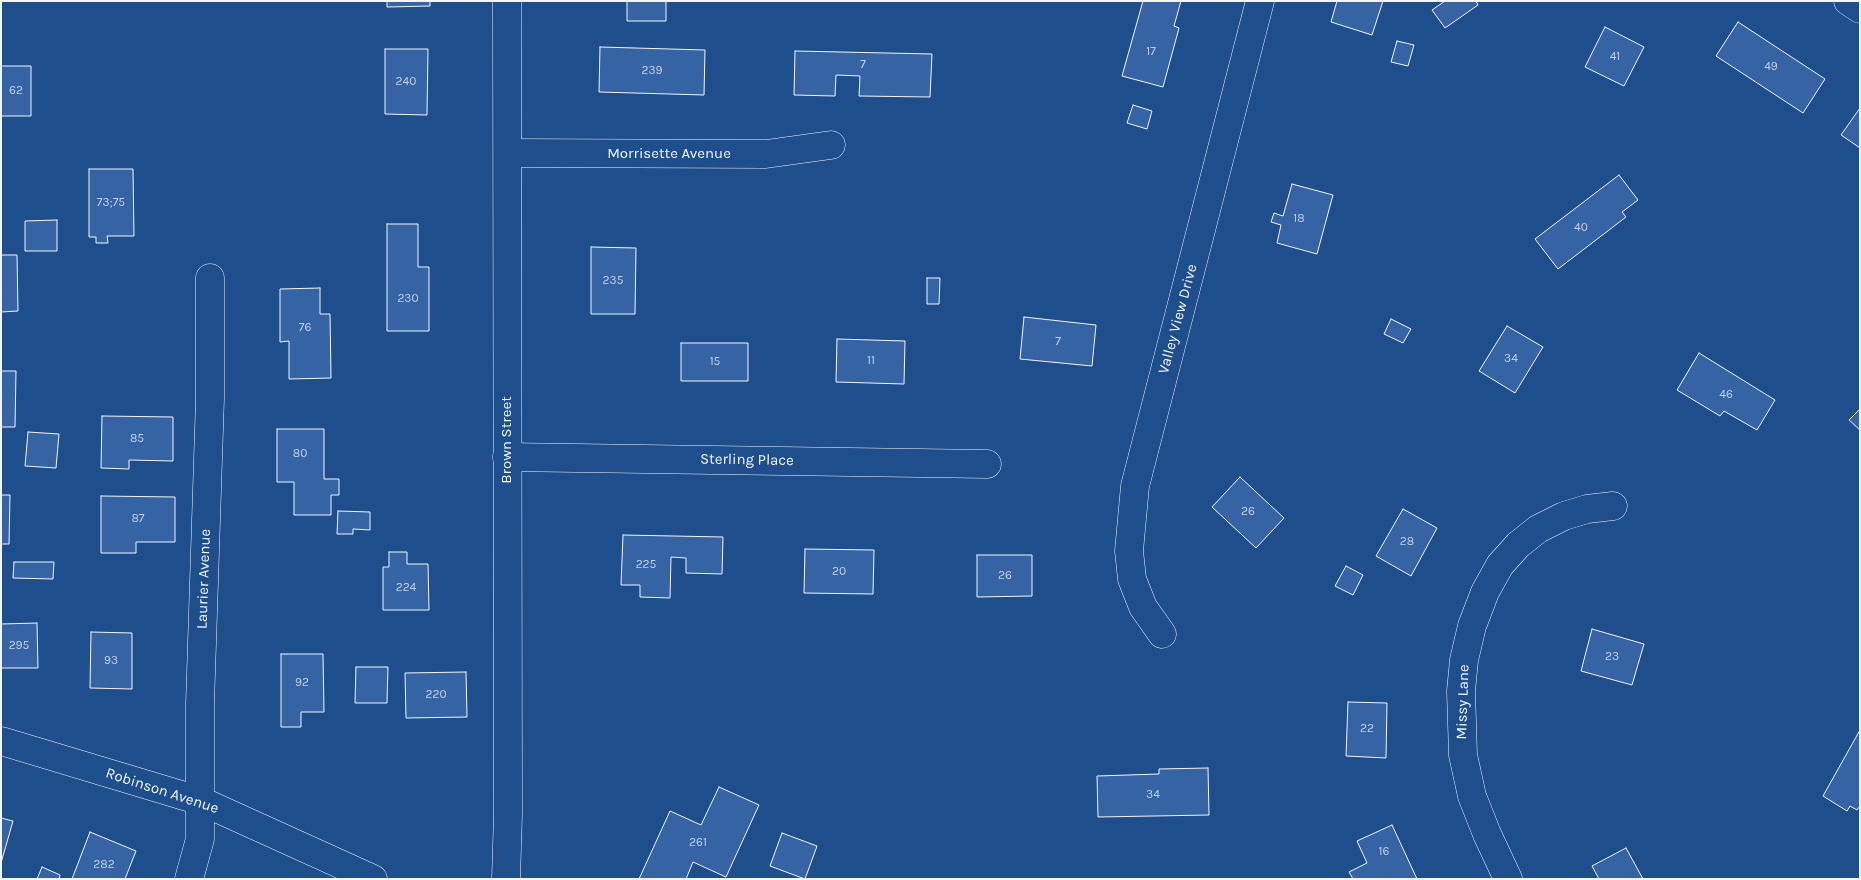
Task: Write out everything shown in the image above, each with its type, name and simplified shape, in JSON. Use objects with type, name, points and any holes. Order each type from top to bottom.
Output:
[{"type":"street","name":"Brown Street","points":[[506,879],[508,814],[508,1]]},
{"type":"street","name":"Valley View Drive","points":[[1162,634],[1143,607],[1132,579],[1129,551],[1135,486],[1260,1]]},
{"type":"street","points":[[1848,1],[1860,9]]},
{"type":"street","name":"Morrisette Avenue","points":[[508,153],[766,154],[831,145]]},
{"type":"street","name":"Laurier Avenue","points":[[189,879],[200,839],[200,704],[210,398],[210,278]]},
{"type":"street","name":"Sterling Place","points":[[507,457],[987,464]]},
{"type":"street","name":"Missy Lane","points":[[1508,879],[1472,796],[1463,755],[1461,691],[1464,660],[1472,626],[1485,592],[1500,565],[1518,545],[1538,529],[1564,516],[1587,509],[1613,506]]},
{"type":"street","name":"Robinson Avenue","points":[[1,741],[201,801],[373,879]]},
{"type":"building","points":[[387,1],[430,1],[430,6],[387,7]]},
{"type":"building","points":[[627,1],[666,1],[666,21],[627,21]]},
{"type":"building","points":[[1143,1],[1181,1],[1174,26],[1179,28],[1163,87],[1122,76]]},
{"type":"building","points":[[1337,1],[1383,1],[1372,35],[1331,22]]},
{"type":"building","points":[[1445,1],[1476,1],[1478,5],[1445,28],[1432,10]]},
{"type":"building","points":[[1738,22],[1825,79],[1803,113],[1716,56]]},
{"type":"building","points":[[1605,27],[1644,47],[1624,86],[1585,67]]},
{"type":"building","points":[[1397,41],[1414,45],[1408,66],[1391,62]]},
{"type":"building","points":[[600,47],[705,50],[704,95],[599,92]]},
{"type":"building","points":[[385,49],[428,49],[427,115],[385,114]]},
{"type":"building","points":[[795,51],[932,54],[930,97],[859,96],[860,76],[836,75],[835,96],[794,95]]},
{"type":"building","points":[[1,66],[31,66],[31,116],[1,116]]},
{"type":"building","points":[[1133,105],[1152,111],[1147,129],[1127,123]]},
{"type":"building","points":[[1860,108],[1860,148],[1841,135]]},
{"type":"building","points":[[89,169],[133,169],[134,236],[107,236],[108,243],[96,243],[96,237],[89,237]]},
{"type":"building","points":[[1619,175],[1638,200],[1622,212],[1626,217],[1558,269],[1535,239]]},
{"type":"building","points":[[1292,184],[1333,195],[1317,254],[1277,243],[1281,225],[1271,222],[1274,213],[1283,216]]},
{"type":"building","points":[[57,220],[57,251],[25,251],[25,221]]},
{"type":"building","points":[[387,224],[418,224],[418,267],[429,267],[429,331],[387,331]]},
{"type":"building","points":[[591,247],[636,248],[635,314],[591,314]]},
{"type":"building","points":[[1,255],[17,255],[18,311],[1,312]]},
{"type":"building","points":[[927,278],[940,278],[939,304],[927,304]]},
{"type":"building","points":[[320,288],[320,314],[330,314],[331,378],[289,379],[289,341],[280,342],[280,289]]},
{"type":"building","points":[[1024,317],[1096,325],[1092,366],[1020,359]]},
{"type":"building","points":[[1391,319],[1411,329],[1403,343],[1384,334]]},
{"type":"building","points":[[1507,326],[1543,347],[1515,393],[1479,371]]},
{"type":"building","points":[[837,339],[905,341],[904,384],[836,382]]},
{"type":"building","points":[[681,343],[748,343],[748,381],[681,381]]},
{"type":"building","points":[[1699,353],[1775,400],[1757,430],[1724,411],[1720,416],[1677,390]]},
{"type":"building","points":[[1,371],[16,371],[15,427],[1,427]]},
{"type":"building","points":[[1860,409],[1860,430],[1849,420]]},
{"type":"building","points":[[102,416],[173,417],[173,461],[129,460],[129,469],[101,468]]},
{"type":"building","points":[[277,429],[324,429],[324,479],[339,479],[339,495],[331,495],[331,515],[294,515],[294,482],[277,482]]},
{"type":"building","points":[[28,432],[59,434],[56,468],[25,466]]},
{"type":"building","points":[[1240,477],[1284,518],[1256,548],[1212,507]]},
{"type":"building","points":[[1,495],[10,495],[9,544],[1,544]]},
{"type":"building","points":[[101,496],[175,497],[175,542],[136,542],[136,553],[101,553]]},
{"type":"building","points":[[1403,509],[1437,528],[1411,576],[1376,556]]},
{"type":"building","points":[[338,511],[370,512],[370,530],[353,529],[353,534],[337,534]]},
{"type":"building","points":[[623,535],[723,537],[722,574],[686,573],[686,558],[671,557],[670,598],[640,597],[640,585],[621,585]]},
{"type":"building","points":[[805,549],[874,550],[873,594],[804,593]]},
{"type":"building","points":[[389,552],[407,552],[407,564],[428,564],[429,610],[383,610],[383,567],[389,567]]},
{"type":"building","points":[[977,555],[1032,555],[1032,596],[977,597]]},
{"type":"building","points":[[14,562],[54,562],[53,579],[13,578]]},
{"type":"building","points":[[1346,566],[1363,575],[1353,595],[1335,586]]},
{"type":"building","points":[[37,623],[38,668],[1,668],[1,624]]},
{"type":"building","points":[[1592,629],[1644,644],[1632,685],[1581,671]]},
{"type":"building","points":[[91,632],[132,633],[132,689],[90,688]]},
{"type":"building","points":[[281,654],[323,654],[324,712],[301,712],[301,727],[281,727]]},
{"type":"building","points":[[356,667],[388,667],[387,703],[355,703]]},
{"type":"building","points":[[466,672],[467,717],[406,718],[405,673]]},
{"type":"building","points":[[1348,702],[1387,703],[1386,758],[1346,756]]},
{"type":"building","points":[[1860,730],[1860,806],[1857,810],[1850,806],[1847,811],[1823,796]]},
{"type":"building","points":[[1208,768],[1209,815],[1098,817],[1097,776],[1159,774],[1159,769]]},
{"type":"building","points":[[719,787],[759,805],[726,877],[693,862],[686,879],[639,879],[670,811],[701,825]]},
{"type":"building","points":[[1,818],[13,821],[1,863]]},
{"type":"building","points":[[1392,825],[1417,879],[1353,879],[1349,872],[1367,863],[1357,841]]},
{"type":"building","points":[[90,832],[136,851],[125,879],[72,879]]},
{"type":"building","points":[[782,833],[817,846],[805,879],[770,866]]},
{"type":"building","points":[[1626,848],[1643,879],[1599,879],[1592,866]]},
{"type":"building","points":[[42,867],[60,875],[59,879],[37,879]]}]
